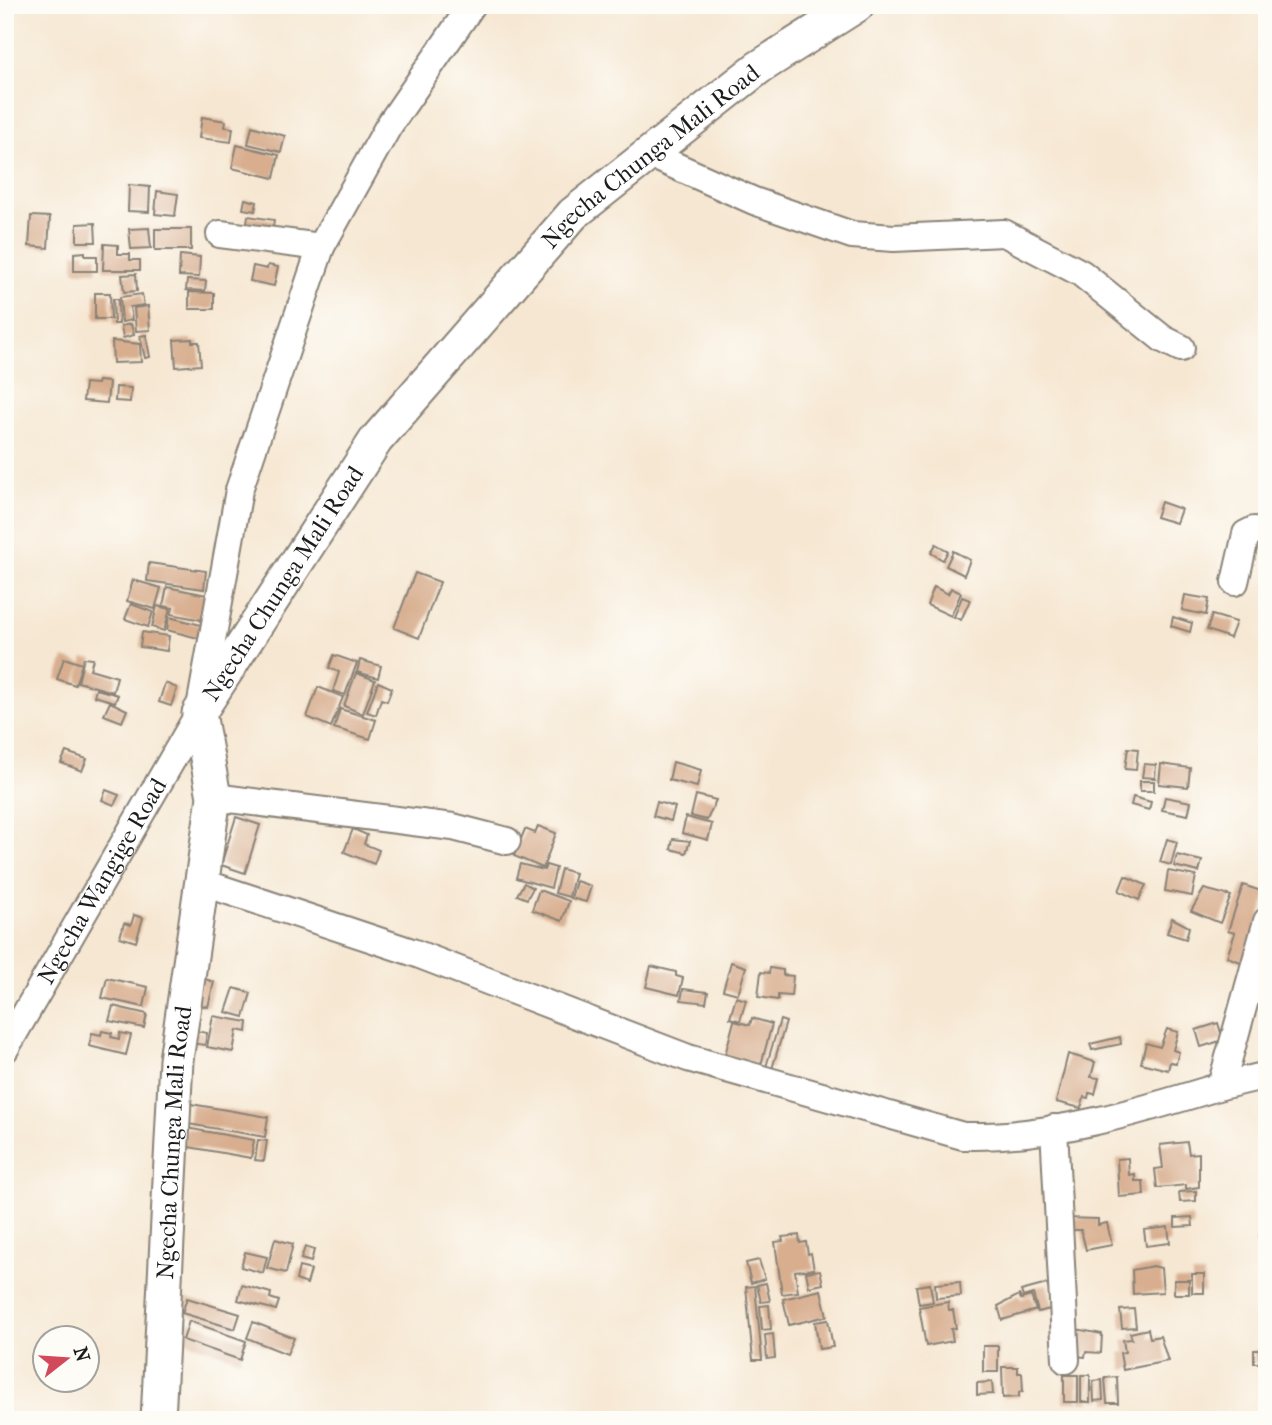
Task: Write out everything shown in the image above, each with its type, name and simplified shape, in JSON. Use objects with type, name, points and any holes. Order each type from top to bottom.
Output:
[{"type":"main road","name":"Ngecha Chunga Mali Road","points":[[158,1420],[176,1060],[214,797],[199,713],[376,440],[573,214],[758,68],[857,5]]},
{"type":"street","name":"Ngecha Wangige Road","points":[[5,1049],[199,713],[239,490],[321,247],[388,127],[472,5]]},
{"type":"street","points":[[649,154],[754,201],[852,235],[894,238],[1004,233],[1081,273],[1163,339],[1181,348]]},
{"type":"street","points":[[220,234],[321,247]]},
{"type":"street","points":[[1235,582],[1246,534],[1254,530],[1267,532]]},
{"type":"street","points":[[214,797],[453,827],[507,841]]},
{"type":"street","points":[[201,882],[412,952],[688,1058],[963,1136],[1006,1137],[1130,1115],[1267,1074]]},
{"type":"street","points":[[1221,1086],[1267,921]]},
{"type":"street","points":[[1054,1128],[1066,1360]]},
{"type":"building","points":[[202,117],[226,121],[225,127],[233,128],[231,142],[199,138]]},
{"type":"building","points":[[252,126],[285,136],[281,152],[248,144]]},
{"type":"building","points":[[237,145],[279,155],[274,178],[232,168]]},
{"type":"building","points":[[129,185],[150,187],[149,212],[128,211]]},
{"type":"building","points":[[157,191],[178,194],[175,216],[155,214]]},
{"type":"building","points":[[245,199],[257,202],[255,211],[243,209]]},
{"type":"building","points":[[31,216],[50,217],[48,248],[29,246]]},
{"type":"building","points":[[248,216],[274,220],[272,235],[246,231]]},
{"type":"building","points":[[95,223],[96,242],[77,242],[77,224]]},
{"type":"building","points":[[149,228],[151,248],[131,249],[129,229]]},
{"type":"building","points":[[155,229],[191,229],[191,250],[155,250]]},
{"type":"building","points":[[104,244],[118,245],[118,254],[130,254],[130,260],[140,260],[140,270],[103,270]]},
{"type":"building","points":[[85,252],[85,256],[97,256],[97,271],[74,271],[74,253]]},
{"type":"building","points":[[180,255],[200,257],[199,277],[179,276]]},
{"type":"building","points":[[268,265],[278,267],[274,286],[250,281],[253,266],[267,269]]},
{"type":"building","points":[[136,274],[137,291],[124,292],[122,275]]},
{"type":"building","points":[[187,280],[206,281],[205,291],[186,290]]},
{"type":"building","points":[[189,292],[214,293],[214,309],[189,309]]},
{"type":"building","points":[[95,293],[110,293],[111,319],[95,319]]},
{"type":"building","points":[[142,294],[144,305],[130,307],[132,320],[122,322],[120,297]]},
{"type":"building","points":[[113,299],[118,299],[119,324],[114,324]]},
{"type":"building","points":[[148,306],[150,330],[136,331],[134,308]]},
{"type":"building","points":[[131,324],[134,335],[123,338],[121,326]]},
{"type":"building","points":[[146,335],[150,357],[145,358],[140,336]]},
{"type":"building","points":[[192,339],[192,342],[199,342],[201,365],[176,367],[174,340]]},
{"type":"building","points":[[112,341],[140,344],[141,362],[113,363]]},
{"type":"building","points":[[98,381],[109,382],[107,403],[83,401],[85,383],[97,384]]},
{"type":"building","points":[[116,387],[131,388],[130,402],[115,401]]},
{"type":"building","points":[[1161,502],[1181,509],[1176,523],[1156,517]]},
{"type":"building","points":[[936,544],[948,551],[943,560],[931,553]]},
{"type":"building","points":[[953,551],[970,560],[964,575],[946,566]]},
{"type":"building","points":[[149,563],[206,571],[204,589],[147,581]]},
{"type":"building","points":[[415,573],[440,582],[419,638],[394,628]]},
{"type":"building","points":[[133,580],[161,588],[155,609],[127,601]]},
{"type":"building","points":[[167,587],[207,595],[202,620],[171,614],[173,608],[163,606]]},
{"type":"building","points":[[934,587],[948,594],[951,588],[961,593],[951,616],[927,605]]},
{"type":"building","points":[[1185,595],[1209,599],[1206,615],[1182,610]]},
{"type":"building","points":[[962,597],[970,600],[961,620],[954,617]]},
{"type":"building","points":[[131,604],[153,612],[148,627],[125,619]]},
{"type":"building","points":[[157,606],[170,609],[164,631],[152,627]]},
{"type":"building","points":[[1212,615],[1236,622],[1230,638],[1207,630]]},
{"type":"building","points":[[169,617],[201,625],[198,638],[167,630]]},
{"type":"building","points":[[1173,617],[1192,623],[1190,632],[1171,626]]},
{"type":"building","points":[[142,632],[169,636],[167,651],[140,647]]},
{"type":"building","points":[[334,655],[357,663],[345,695],[333,691],[339,672],[329,668]]},
{"type":"building","points":[[64,658],[82,664],[75,685],[57,679]]},
{"type":"building","points":[[84,658],[93,659],[90,669],[117,677],[113,692],[78,682]]},
{"type":"building","points":[[360,660],[381,666],[378,678],[357,672]]},
{"type":"building","points":[[356,673],[375,680],[363,714],[344,706]]},
{"type":"building","points":[[378,682],[392,688],[387,701],[381,699],[376,715],[367,712]]},
{"type":"building","points":[[165,683],[177,688],[171,706],[159,702]]},
{"type":"building","points":[[318,687],[343,697],[331,727],[307,717]]},
{"type":"building","points":[[96,689],[118,695],[115,702],[94,696]]},
{"type":"building","points":[[110,702],[127,710],[122,722],[104,715]]},
{"type":"building","points":[[340,709],[376,720],[370,739],[334,728]]},
{"type":"building","points":[[1128,748],[1138,749],[1136,770],[1125,769]]},
{"type":"building","points":[[66,752],[87,759],[82,771],[61,763]]},
{"type":"building","points":[[673,762],[701,770],[697,787],[669,780]]},
{"type":"building","points":[[1144,764],[1156,765],[1155,778],[1142,777]]},
{"type":"building","points":[[1161,764],[1190,768],[1188,787],[1159,784]]},
{"type":"building","points":[[1140,781],[1154,781],[1154,791],[1140,791]]},
{"type":"building","points":[[106,790],[119,795],[114,805],[102,800]]},
{"type":"building","points":[[696,795],[716,800],[707,820],[691,816]]},
{"type":"building","points":[[1133,797],[1151,802],[1149,810],[1131,805]]},
{"type":"building","points":[[1165,797],[1191,802],[1188,815],[1162,810]]},
{"type":"building","points":[[657,802],[675,807],[671,821],[653,816]]},
{"type":"building","points":[[236,817],[260,825],[245,873],[221,865]]},
{"type":"building","points":[[686,817],[712,824],[708,840],[682,833]]},
{"type":"building","points":[[538,826],[556,833],[543,868],[514,856],[525,829],[535,833]]},
{"type":"building","points":[[353,829],[367,835],[364,844],[379,850],[374,864],[344,852]]},
{"type":"building","points":[[673,839],[690,841],[686,853],[671,849]]},
{"type":"building","points":[[1167,839],[1177,842],[1171,865],[1160,862]]},
{"type":"building","points":[[1177,855],[1202,861],[1199,872],[1174,866]]},
{"type":"building","points":[[520,864],[544,870],[546,865],[556,868],[551,888],[516,878]]},
{"type":"building","points":[[561,869],[575,873],[569,897],[555,893]]},
{"type":"building","points":[[1168,871],[1196,876],[1192,896],[1165,891]]},
{"type":"building","points":[[1125,876],[1146,885],[1139,900],[1119,891]]},
{"type":"building","points":[[576,881],[591,886],[586,902],[571,898]]},
{"type":"building","points":[[524,883],[533,888],[527,899],[517,895]]},
{"type":"building","points":[[1243,885],[1267,893],[1246,964],[1227,957],[1235,933],[1228,931]]},
{"type":"building","points":[[1204,889],[1231,896],[1220,923],[1191,911]]},
{"type":"building","points":[[539,890],[569,901],[562,921],[532,910]]},
{"type":"building","points":[[134,915],[143,918],[136,942],[120,937],[124,923],[131,925]]},
{"type":"building","points":[[1172,918],[1189,927],[1186,939],[1167,933]]},
{"type":"building","points":[[731,962],[746,967],[738,994],[723,990]]},
{"type":"building","points":[[651,966],[676,972],[676,976],[683,978],[679,995],[646,987]]},
{"type":"building","points":[[770,968],[783,970],[783,975],[793,976],[791,996],[778,995],[778,1000],[758,997],[761,972],[769,973]]},
{"type":"building","points":[[107,978],[148,987],[144,1007],[102,998]]},
{"type":"building","points":[[202,978],[214,982],[208,1007],[196,1004]]},
{"type":"building","points":[[234,988],[251,993],[244,1017],[226,1012]]},
{"type":"building","points":[[683,989],[708,992],[706,1003],[681,1000]]},
{"type":"building","points":[[736,997],[746,1000],[740,1021],[730,1018]]},
{"type":"building","points":[[113,1006],[147,1014],[144,1028],[109,1021]]},
{"type":"building","points":[[213,1016],[248,1022],[247,1032],[237,1030],[233,1052],[207,1047]]},
{"type":"building","points":[[752,1018],[772,1024],[761,1065],[725,1055],[734,1021],[750,1025]]},
{"type":"building","points":[[780,1020],[786,1022],[772,1069],[766,1067]]},
{"type":"building","points":[[1218,1023],[1223,1040],[1201,1047],[1196,1030]]},
{"type":"building","points":[[1167,1029],[1178,1032],[1173,1050],[1179,1052],[1176,1063],[1170,1062],[1168,1070],[1141,1063],[1146,1043],[1160,1047]]},
{"type":"building","points":[[191,1030],[207,1033],[205,1045],[189,1043]]},
{"type":"building","points":[[102,1031],[112,1033],[111,1037],[119,1039],[120,1033],[131,1035],[126,1055],[89,1046],[92,1033],[101,1035]]},
{"type":"building","points":[[1120,1037],[1121,1044],[1092,1050],[1090,1044]]},
{"type":"building","points":[[1068,1054],[1095,1062],[1091,1077],[1099,1078],[1095,1094],[1089,1093],[1088,1098],[1084,1097],[1081,1108],[1056,1102]]},
{"type":"building","points":[[191,1104],[268,1117],[265,1137],[188,1124]]},
{"type":"building","points":[[186,1128],[254,1140],[251,1158],[183,1146]]},
{"type":"building","points":[[258,1140],[267,1141],[264,1161],[255,1160]]},
{"type":"building","points":[[1187,1142],[1189,1154],[1199,1153],[1199,1187],[1186,1189],[1186,1185],[1157,1188],[1155,1169],[1163,1168],[1160,1145]]},
{"type":"building","points":[[1128,1158],[1129,1175],[1135,1174],[1135,1181],[1143,1181],[1144,1195],[1119,1197],[1117,1159]]},
{"type":"building","points":[[1196,1191],[1196,1201],[1180,1202],[1179,1192]]},
{"type":"building","points":[[1261,1210],[1267,1210],[1267,1249],[1259,1248]]},
{"type":"building","points":[[1192,1217],[1193,1226],[1175,1227],[1175,1218]]},
{"type":"building","points":[[1064,1218],[1098,1219],[1098,1225],[1107,1223],[1112,1245],[1086,1250],[1081,1230],[1064,1230]]},
{"type":"building","points":[[1168,1227],[1170,1243],[1146,1246],[1144,1230]]},
{"type":"building","points":[[799,1235],[800,1243],[806,1242],[808,1254],[811,1253],[814,1269],[795,1271],[798,1292],[782,1294],[775,1242],[783,1241],[782,1237]]},
{"type":"building","points":[[275,1239],[293,1244],[286,1273],[267,1268]]},
{"type":"building","points":[[305,1247],[314,1250],[311,1262],[301,1259]]},
{"type":"building","points":[[245,1252],[267,1257],[263,1273],[241,1267]]},
{"type":"building","points":[[759,1260],[765,1279],[751,1283],[746,1263]]},
{"type":"building","points":[[1153,1266],[1161,1268],[1163,1292],[1133,1294],[1132,1270]]},
{"type":"building","points":[[299,1267],[311,1270],[307,1284],[296,1280]]},
{"type":"building","points":[[820,1270],[823,1284],[809,1287],[806,1272]]},
{"type":"building","points":[[1192,1274],[1204,1274],[1204,1293],[1192,1293]]},
{"type":"building","points":[[1174,1280],[1189,1280],[1189,1294],[1174,1294]]},
{"type":"building","points":[[960,1282],[961,1296],[936,1298],[935,1284]]},
{"type":"building","points":[[766,1283],[770,1301],[761,1302],[757,1285]]},
{"type":"building","points":[[930,1284],[933,1302],[919,1304],[916,1286]]},
{"type":"building","points":[[1047,1284],[1054,1308],[1038,1312],[1033,1294],[1023,1297],[1021,1291]]},
{"type":"building","points":[[242,1285],[271,1293],[270,1298],[279,1301],[276,1310],[238,1300]]},
{"type":"building","points":[[755,1286],[762,1360],[753,1360],[746,1287]]},
{"type":"building","points":[[821,1290],[827,1316],[789,1325],[783,1299]]},
{"type":"building","points":[[1019,1295],[1021,1299],[1031,1296],[1036,1310],[1002,1320],[998,1306]]},
{"type":"building","points":[[187,1298],[240,1314],[235,1329],[182,1313]]},
{"type":"building","points":[[948,1302],[949,1310],[953,1310],[956,1328],[951,1329],[953,1341],[926,1346],[919,1307]]},
{"type":"building","points":[[769,1305],[771,1329],[762,1330],[760,1306]]},
{"type":"building","points":[[1134,1309],[1136,1327],[1122,1328],[1120,1310]]},
{"type":"building","points":[[828,1320],[833,1347],[819,1349],[815,1322]]},
{"type":"building","points":[[189,1321],[246,1341],[240,1360],[183,1340]]},
{"type":"building","points":[[253,1322],[294,1338],[287,1354],[247,1338]]},
{"type":"building","points":[[1076,1329],[1102,1334],[1101,1353],[1086,1352],[1085,1357],[1075,1356]]},
{"type":"building","points":[[1148,1329],[1150,1338],[1160,1336],[1168,1361],[1123,1370],[1120,1353],[1125,1352],[1123,1340],[1132,1339],[1130,1333]]},
{"type":"building","points":[[773,1334],[775,1358],[767,1359],[765,1335]]},
{"type":"building","points":[[983,1346],[998,1346],[998,1372],[983,1372]]},
{"type":"building","points":[[1254,1350],[1267,1350],[1267,1363],[1254,1363]]},
{"type":"building","points":[[1002,1367],[1018,1367],[1018,1373],[1022,1373],[1023,1391],[1019,1392],[1019,1397],[1003,1398]]},
{"type":"building","points":[[1064,1375],[1078,1375],[1078,1402],[1064,1402]]},
{"type":"building","points":[[1081,1375],[1090,1375],[1090,1402],[1081,1402]]},
{"type":"building","points":[[1117,1377],[1118,1403],[1107,1403],[1105,1378]]},
{"type":"building","points":[[1102,1380],[1103,1400],[1094,1401],[1093,1381]]},
{"type":"building","points":[[992,1382],[993,1394],[977,1395],[977,1383]]}]
